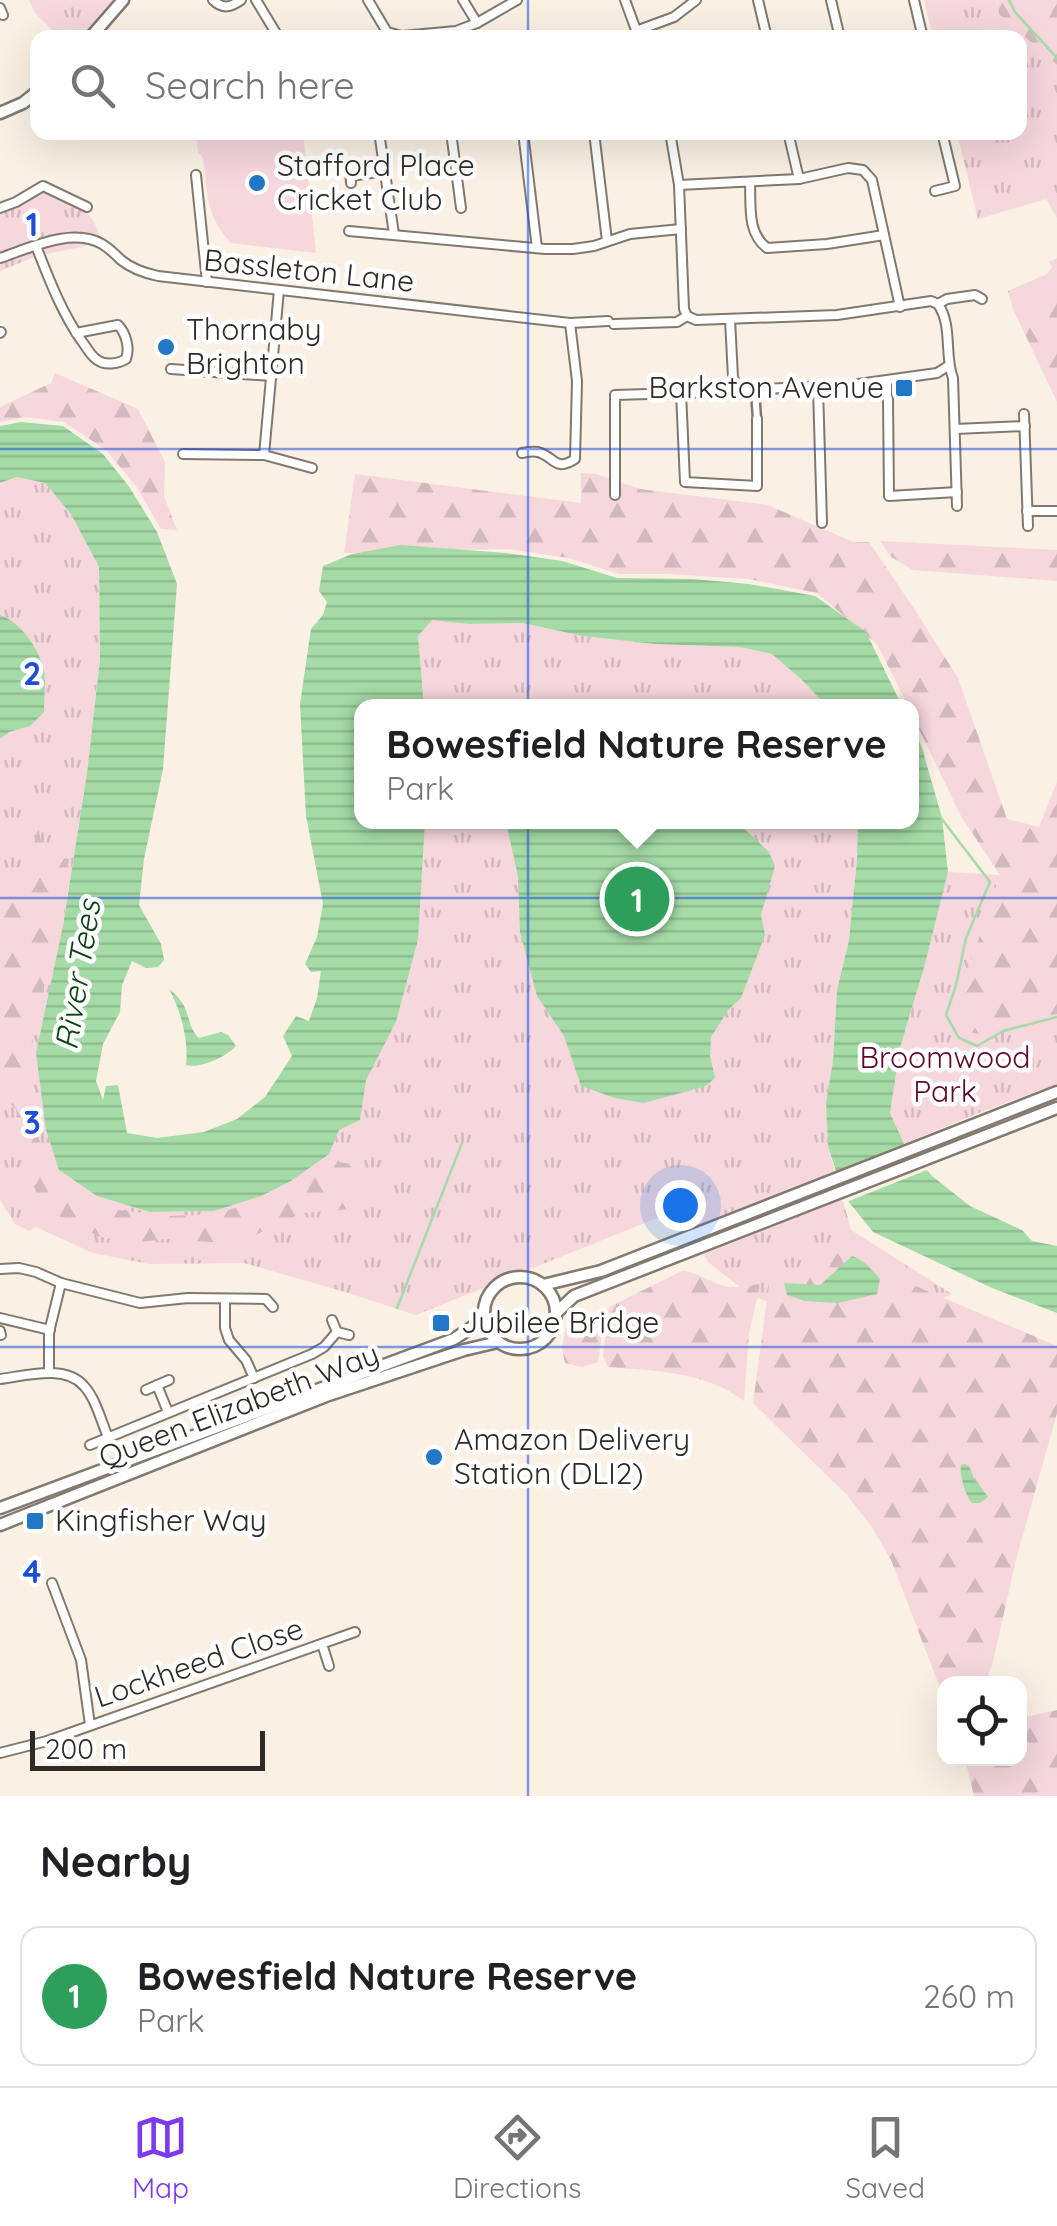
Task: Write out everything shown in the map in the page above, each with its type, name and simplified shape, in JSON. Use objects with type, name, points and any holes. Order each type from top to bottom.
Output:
[{"type":"street","points":[[97,30],[124,0]]},
{"type":"street","points":[[214,0],[230,7],[241,0]]},
{"type":"street","points":[[256,0],[274,30]]},
{"type":"street","points":[[368,0],[385,30]]},
{"type":"street","points":[[464,0],[477,23]]},
{"type":"street","points":[[459,30],[517,0]]},
{"type":"street","points":[[625,0],[636,30]]},
{"type":"street","points":[[646,30],[674,17],[696,0]]},
{"type":"street","points":[[758,0],[765,30]]},
{"type":"street","points":[[831,0],[838,30]]},
{"type":"street","points":[[914,0],[921,30]]},
{"type":"street","points":[[0,113],[30,98]]},
{"type":"street","points":[[380,140],[394,234]]},
{"type":"street","points":[[452,140],[461,208]]},
{"type":"street","points":[[524,140],[537,248]]},
{"type":"street","points":[[595,140],[607,240]]},
{"type":"street","points":[[671,140],[679,185],[687,316]]},
{"type":"street","points":[[790,140],[799,179]]},
{"type":"street","points":[[935,192],[955,186],[944,140]]},
{"type":"street","points":[[679,185],[799,179],[848,168],[863,170],[872,180],[900,307]]},
{"type":"street","points":[[351,175],[384,171]]},
{"type":"street","points":[[196,175],[207,282]]},
{"type":"street","points":[[750,182],[752,228],[756,240],[767,248],[884,235]]},
{"type":"street","points":[[0,208],[43,186],[87,208]]},
{"type":"street","points":[[349,231],[573,249],[630,234],[681,229]]},
{"type":"street","name":"Bassleton Lane","points":[[0,258],[71,238],[89,238],[104,245],[124,263],[158,276],[570,323],[678,322],[687,316],[696,320],[837,315],[938,304],[975,295],[982,299]]},
{"type":"street","points":[[36,246],[60,307],[76,333],[95,359],[120,363],[126,359],[124,330],[118,326],[76,333]]},
{"type":"street","points":[[264,455],[279,290]]},
{"type":"street","points":[[938,304],[944,314],[948,366],[953,378],[957,506]]},
{"type":"street","points":[[730,319],[733,378],[743,390],[818,388],[888,380],[936,373],[948,366]]},
{"type":"street","points":[[522,453],[536,451],[560,465],[574,459],[577,381],[570,323]]},
{"type":"street","points":[[171,370],[272,376]]},
{"type":"street","points":[[888,380],[888,496],[956,492]]},
{"type":"street","points":[[615,495],[615,395],[716,392],[737,386]]},
{"type":"street","points":[[818,388],[822,524]]},
{"type":"street","points":[[681,392],[685,482],[757,486],[755,390]]},
{"type":"street","points":[[876,409],[888,404]]},
{"type":"street","points":[[1024,414],[1028,526]]},
{"type":"street","points":[[954,428],[1025,426]]},
{"type":"street","points":[[536,440],[536,451]]},
{"type":"street","points":[[183,454],[264,455],[312,468]]},
{"type":"street","points":[[1027,512],[1057,511]]},
{"type":"street","points":[[543,1285],[600,1271],[1057,1092]]},
{"type":"street","points":[[556,1313],[574,1296],[1057,1108]]},
{"type":"street","points":[[0,1269],[36,1272],[140,1304],[188,1298],[270,1303],[267,1287]]},
{"type":"street","points":[[524,1278],[543,1285],[552,1296],[556,1313],[553,1329],[539,1344],[518,1350],[498,1342],[486,1324],[484,1310],[488,1296],[504,1282],[524,1278]]},
{"type":"street","points":[[49,1373],[50,1330],[62,1283]]},
{"type":"street","points":[[225,1299],[228,1340],[246,1360],[254,1378]]},
{"type":"street","name":"Queen Elizabeth Way","points":[[0,1508],[454,1339],[477,1324],[484,1310]]},
{"type":"street","points":[[0,1318],[50,1330]]},
{"type":"street","points":[[332,1320],[338,1332],[349,1335]]},
{"type":"street","points":[[90,1445],[312,1354],[338,1332]]},
{"type":"street","name":"Queen Elizabeth Way","points":[[0,1524],[326,1396],[498,1342]]},
{"type":"street","points":[[0,1380],[49,1373],[72,1378],[84,1385],[108,1437]]},
{"type":"street","points":[[146,1390],[169,1380]]},
{"type":"street","points":[[157,1385],[168,1412]]},
{"type":"street","points":[[52,1583],[82,1660],[90,1725]]},
{"type":"street","name":"Lockheed Close","points":[[0,1753],[355,1632]]},
{"type":"street","points":[[322,1644],[329,1666]]},
{"type":"green space","points":[[29,0],[118,0],[92,30],[52,30],[35,13]]},
{"type":"green space","points":[[924,0],[997,0],[999,14],[1017,30],[931,30]]},
{"type":"green space","points":[[997,0],[1057,0],[1057,65],[1027,39],[1027,30],[1017,30],[999,14]]},
{"type":"green space","points":[[1027,39],[1057,65],[1057,218],[1046,199],[978,219],[959,140],[1027,140]]},
{"type":"green space","name":"Stafford Place Cricket Club","points":[[197,140],[304,140],[316,253],[231,243],[212,213],[203,158]]},
{"type":"green space","points":[[43,190],[86,212],[100,237],[86,246],[37,256],[0,271],[0,209]]},
{"type":"green space","points":[[1057,258],[1057,283],[1013,309],[1008,291],[1047,274],[1052,267],[1049,262]]},
{"type":"green space","points":[[1057,283],[1057,402],[1013,309]]},
{"type":"green space","points":[[55,373],[138,409],[165,462],[164,496],[177,530],[161,529],[136,486],[106,450],[64,422],[26,417],[0,422],[0,407],[51,383]]},
{"type":"green space","points":[[581,473],[596,474],[640,489],[768,505],[853,542],[869,542],[958,678],[1007,819],[1039,827],[1057,782],[1057,1014],[999,1025],[981,1034],[967,1032],[954,1012],[1000,875],[961,816],[919,729],[919,699],[904,699],[877,644],[817,593],[748,579],[619,574],[569,558],[508,549],[344,553],[355,474],[581,503]]},
{"type":"green space","points":[[17,477],[45,483],[71,514],[99,567],[100,658],[63,926],[98,1196],[150,1212],[214,1211],[328,1154],[339,1130],[360,1120],[365,1080],[396,1022],[418,940],[425,829],[858,829],[849,940],[837,990],[826,1103],[828,1146],[851,1230],[952,1294],[861,1336],[750,1295],[708,1262],[682,1208],[416,1315],[244,1263],[149,1264],[93,1253],[36,1227],[29,1231],[15,1224],[0,1200],[0,484]]},
{"type":"green space","points":[[880,541],[1057,550],[1057,581],[913,570],[891,557]]},
{"type":"green space","points":[[432,619],[469,624],[522,623],[583,636],[654,644],[740,647],[772,654],[820,699],[423,699],[418,636]]},
{"type":"green space","points":[[38,827],[44,855],[69,859],[28,1067],[37,1134],[50,1168],[79,1193],[109,1209],[169,1216],[217,1214],[249,1203],[304,1165],[331,1138],[339,1162],[356,1165],[362,1208],[302,1213],[236,1244],[168,1239],[128,1243],[97,1236],[36,1207],[36,1176],[21,1146],[16,1109],[0,1094],[0,916],[13,886],[27,876]]},
{"type":"green space","name":"Broomwood Park","points":[[948,872],[1000,875],[954,1012],[981,1034],[999,1025],[1057,1014],[1057,1084],[903,1144],[890,1113],[900,1048]]},
{"type":"green space","points":[[853,1248],[899,1279],[1057,1346],[1057,1413],[988,1676],[937,1676],[937,1680],[891,1560],[872,1527],[847,1495],[753,1403],[770,1277]]},
{"type":"green space","points":[[682,1271],[726,1286],[760,1284],[749,1334],[744,1401],[696,1378],[608,1367],[603,1356],[609,1307]]},
{"type":"green space","points":[[602,1310],[598,1362],[582,1367],[565,1363],[562,1348],[566,1327]]},
{"type":"green space","points":[[1057,1710],[1057,1796],[974,1796],[967,1766],[1027,1766],[1027,1716]]},
{"type":"water","name":"River Tees","points":[[21,422],[63,426],[103,454],[157,532],[177,584],[163,769],[144,859],[139,905],[161,944],[164,960],[158,967],[146,968],[132,961],[122,985],[120,1012],[103,1044],[96,1081],[103,1100],[106,1086],[118,1085],[127,1133],[157,1138],[204,1132],[237,1119],[265,1097],[292,1056],[283,1036],[296,1016],[309,1021],[317,998],[321,971],[311,972],[305,964],[317,937],[323,904],[306,816],[300,704],[311,629],[323,615],[327,602],[319,591],[323,566],[352,554],[401,545],[562,561],[617,578],[749,584],[815,596],[866,632],[899,699],[820,699],[772,654],[740,647],[654,644],[583,636],[522,623],[432,620],[418,636],[423,699],[354,699],[354,829],[425,829],[418,940],[396,1022],[366,1080],[360,1120],[339,1130],[329,1154],[291,1181],[261,1196],[214,1211],[150,1212],[97,1196],[59,1170],[46,1130],[36,1053],[63,926],[87,773],[100,659],[99,567],[71,514],[45,483],[17,477],[0,483],[0,426]]},
{"type":"water","points":[[0,615],[22,630],[34,646],[42,663],[45,686],[44,712],[30,726],[0,739]]},
{"type":"water","points":[[919,742],[942,818],[948,872],[900,1048],[890,1113],[904,1144],[932,1176],[970,1206],[1022,1230],[1032,1241],[1057,1246],[1057,1313],[992,1288],[873,1232],[844,1196],[828,1146],[826,1103],[837,990],[849,940],[858,829],[919,829]]},
{"type":"water","points":[[508,829],[744,829],[769,852],[775,866],[761,915],[765,935],[741,998],[711,1037],[715,1078],[706,1086],[644,1103],[581,1086],[564,1036],[537,996],[520,932],[518,876]]},
{"type":"water","points":[[169,989],[186,1009],[199,1038],[221,1032],[236,1046],[212,1061],[186,1065],[183,1026]]},
{"type":"water","points":[[852,1256],[880,1279],[877,1294],[838,1303],[805,1301],[787,1295],[784,1283],[820,1285]]},
{"type":"water","points":[[964,1464],[988,1497],[980,1503],[972,1503],[965,1491],[961,1469]]},
{"type":"pier","points":[[909,1142],[932,1168],[844,1203],[832,1173]]},
{"type":"waterway","points":[[1009,0],[1015,12],[1057,58]]},
{"type":"waterway","points":[[941,818],[990,882],[966,938],[946,1015],[959,1038],[977,1046],[1003,1031],[1057,1017]]},
{"type":"waterway","points":[[397,1308],[462,1143]]},
{"type":"place","name":"Stafford Place Cricket Club","points":[[257,183]]},
{"type":"place","name":"Thornaby Brighton","points":[[166,347]]},
{"type":"place","name":"Barkston Avenue","points":[[904,388]]},
{"type":"place","name":"Bowesfield Nature Reserve","points":[[637,899]]},
{"type":"place","name":"Jubilee Bridge","points":[[441,1323]]},
{"type":"place","name":"Amazon Delivery Station (DLI2)","points":[[434,1457]]},
{"type":"place","name":"Kingfisher Way","points":[[35,1521]]}]
